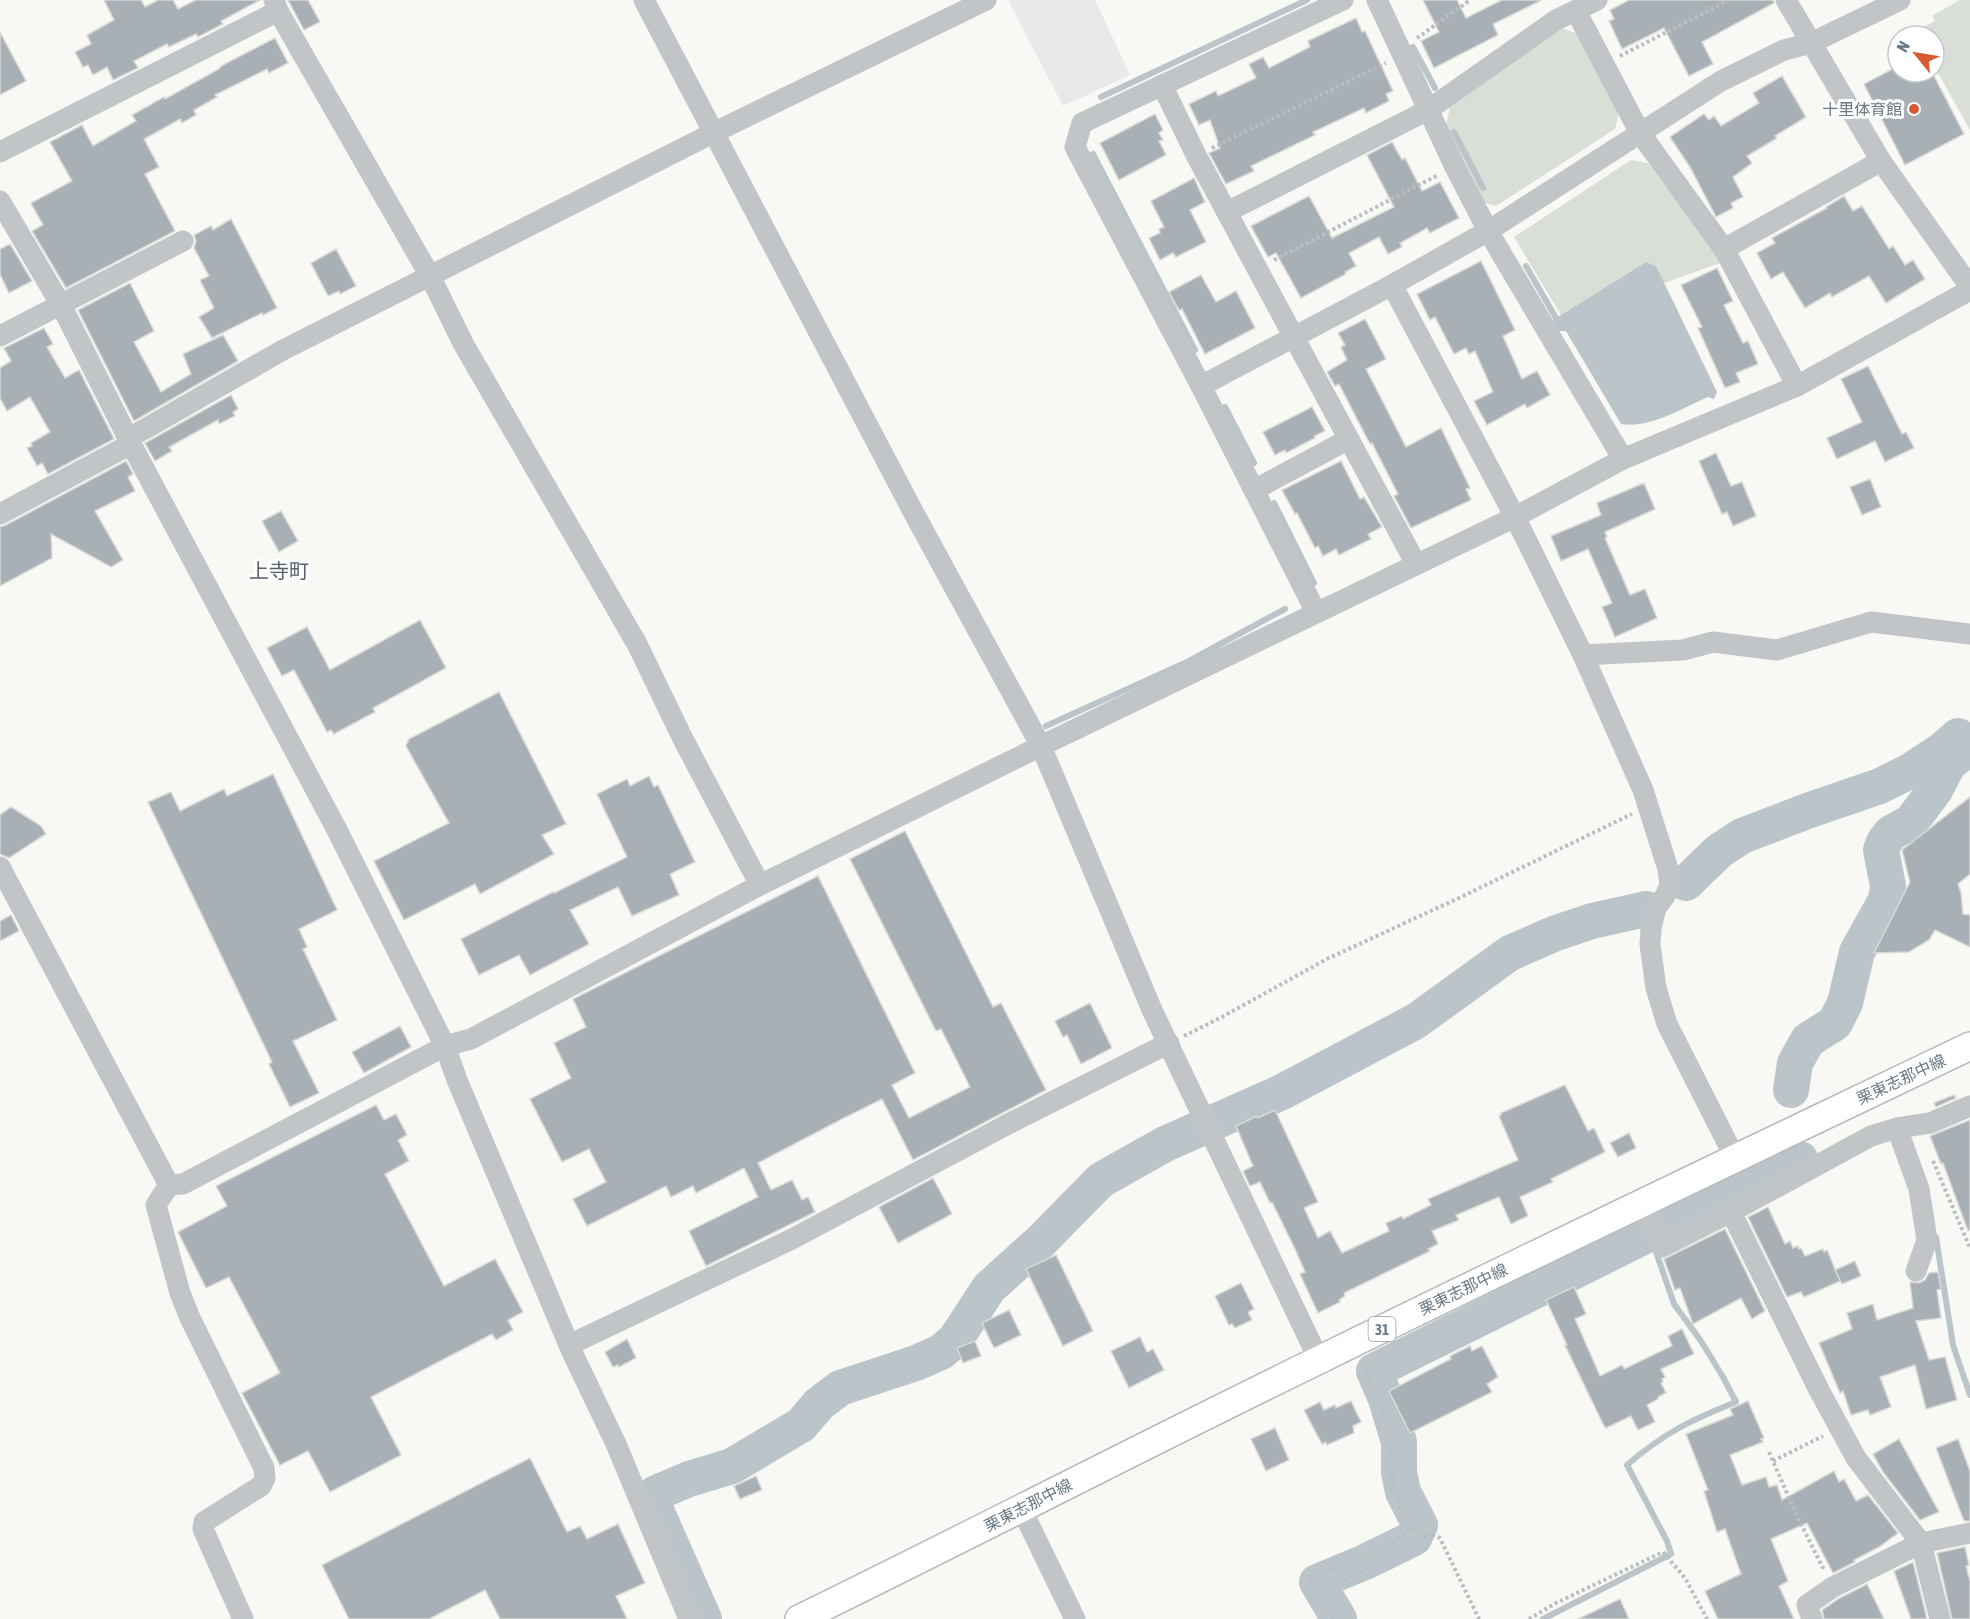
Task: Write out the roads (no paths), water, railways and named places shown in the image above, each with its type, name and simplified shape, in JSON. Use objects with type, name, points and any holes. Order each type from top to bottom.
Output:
[{"type":"main road","name":"栗東志那中線","points":[[799,1619],[1641,1202],[1970,1046]]},
{"type":"street","points":[[644,0],[917,519],[1041,747],[1152,1010],[1319,1360]]},
{"type":"street","points":[[0,513],[130,441],[283,350],[986,0]]},
{"type":"street","points":[[1316,612],[1201,386],[1075,147],[1082,123],[1343,0]]},
{"type":"street","points":[[1377,0],[1455,167],[1488,231],[1623,459]]},
{"type":"street","points":[[1227,213],[1428,110],[1556,20],[1597,0]]},
{"type":"street","points":[[169,1185],[183,1184],[445,1046],[471,1039],[760,885],[1515,517],[1623,459],[1797,386],[1970,288],[1881,161],[1786,0]]},
{"type":"street","points":[[1201,386],[1392,285],[1488,231],[1721,81],[1784,50],[1811,43],[1900,0]]},
{"type":"street","points":[[0,152],[276,5],[430,276],[464,345],[637,644],[682,740],[760,885]]},
{"type":"street","points":[[1576,11],[1640,133],[1724,249],[1797,386]]},
{"type":"street","points":[[1162,85],[1196,155],[1416,564]]},
{"type":"street","points":[[1724,249],[1881,161]]},
{"type":"street","points":[[0,201],[61,305],[130,441],[336,828],[445,1046],[457,1080],[569,1345],[616,1444],[689,1619]]},
{"type":"street","points":[[0,336],[183,241]]},
{"type":"street","points":[[1392,285],[1515,517],[1583,655],[1639,779],[1668,869],[1670,885],[1656,908],[1651,928],[1650,944],[1656,988],[1667,1024],[1735,1158]]},
{"type":"street","points":[[1254,490],[1349,440]]},
{"type":"street","points":[[1583,655],[1683,650],[1713,642],[1777,650],[1871,622],[1970,634]]},
{"type":"street","points":[[0,867],[7,894],[169,1185]]},
{"type":"street","points":[[569,1345],[792,1239],[1010,1123],[1169,1043]]},
{"type":"street","points":[[1641,1202],[1662,1247],[1871,1136],[1930,1123],[1970,1106]]},
{"type":"street","points":[[1907,1127],[1927,1240],[1916,1270]]},
{"type":"street","points":[[169,1185],[156,1205],[180,1293],[190,1318],[264,1468],[265,1478],[261,1486],[204,1522],[203,1529],[243,1619]]},
{"type":"street","points":[[1731,1212],[1856,1458],[1921,1543],[1940,1619]]},
{"type":"street","points":[[1021,1508],[1075,1619]]},
{"type":"street","points":[[1812,1619],[1807,1605],[1833,1587],[1921,1543],[1970,1533]]},
{"type":"waterway","points":[[1101,97],[1307,0]]},
{"type":"waterway","points":[[1413,47],[1435,88]]},
{"type":"waterway","points":[[1454,132],[1483,188]]},
{"type":"waterway","points":[[1093,154],[1195,350]]},
{"type":"waterway","points":[[1526,266],[1556,318]]},
{"type":"waterway","points":[[1225,407],[1254,463]]},
{"type":"waterway","points":[[1274,503],[1314,583]]},
{"type":"waterway","points":[[1046,726],[1187,662],[1285,609]]},
{"type":"waterway","points":[[1686,883],[1719,851],[1742,836],[1880,786],[1910,771],[1942,750],[1958,736]]},
{"type":"waterway","points":[[1791,1090],[1795,1063],[1808,1040],[1835,1023],[1845,1003],[1857,952],[1886,900],[1888,886],[1881,850],[1884,842],[1891,833],[1911,822],[1935,790],[1949,763],[1970,748]]},
{"type":"waterway","points":[[704,1619],[651,1499],[656,1493],[689,1479],[732,1466],[801,1425],[819,1404],[840,1388],[916,1363],[941,1352],[955,1340],[989,1288],[1041,1241],[1101,1180],[1165,1144],[1282,1092],[1416,1021],[1510,953],[1556,933],[1592,921],[1646,909]]},
{"type":"waterway","points":[[1670,1224],[1801,1163],[1800,1159]]},
{"type":"waterway","points":[[1339,1619],[1317,1582],[1414,1538],[1420,1525],[1403,1492],[1399,1472],[1399,1442],[1386,1399],[1374,1371],[1651,1233]]},
{"type":"waterway","points":[[1936,1237],[1953,1345],[1970,1395]]},
{"type":"waterway","points":[[1543,1619],[1671,1554],[1667,1541],[1627,1465],[1678,1428],[1736,1402],[1701,1341],[1674,1304],[1655,1249]]},
{"type":"place","name":"十里体育館","points":[[1914,109]]},
{"type":"district","name":"上寺町","points":[[279,570]]}]
